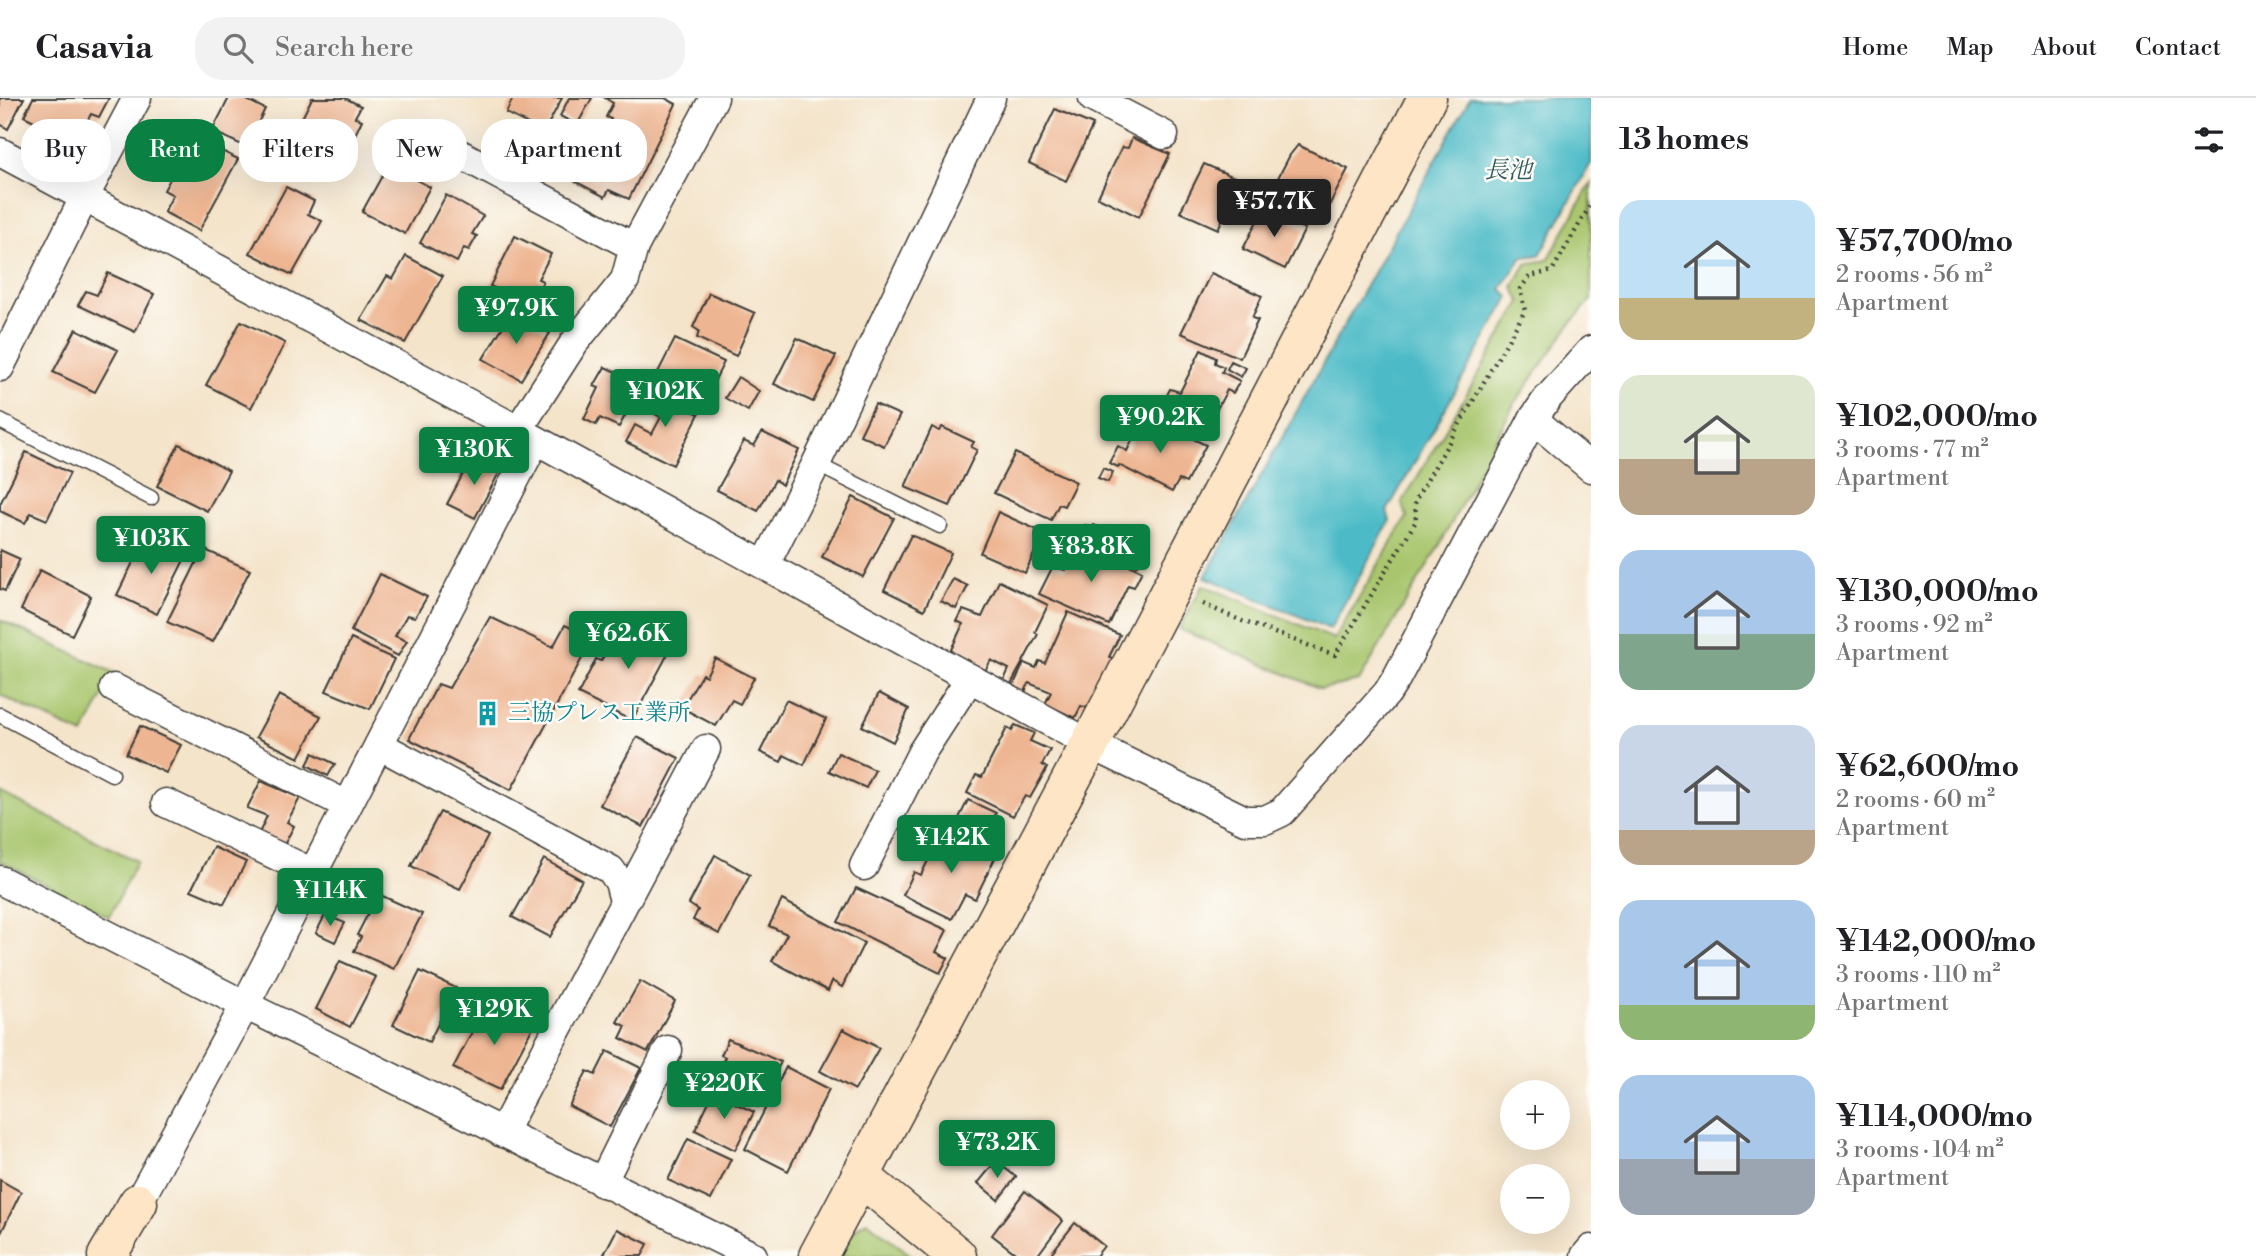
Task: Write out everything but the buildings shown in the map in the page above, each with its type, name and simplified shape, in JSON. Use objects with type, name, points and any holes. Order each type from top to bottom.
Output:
[{"type":"street","points":[[0,367],[137,98]]},
{"type":"street","points":[[107,1256],[245,1005],[379,745],[527,435],[574,343],[625,280],[634,247],[714,98]]},
{"type":"street","points":[[765,565],[991,98]]},
{"type":"street","points":[[1093,98],[1164,135]]},
{"type":"street","points":[[818,1256],[1090,744],[1427,98]]},
{"type":"street","points":[[0,152],[527,435],[1090,744],[1245,820],[1265,820],[1282,812],[1387,694],[1533,419],[1547,399],[1591,350]]},
{"type":"street","points":[[467,158],[634,247]]},
{"type":"street","points":[[1533,419],[1591,468]]},
{"type":"street","points":[[864,866],[922,752],[970,678]]},
{"type":"street","points":[[114,688],[347,804]]},
{"type":"street","points":[[379,745],[611,870],[619,882],[624,901]]},
{"type":"street","points":[[502,1133],[706,749]]},
{"type":"street","points":[[166,803],[313,873]]},
{"type":"street","points":[[0,880],[245,1005],[752,1256]]},
{"type":"street","points":[[602,1183],[668,1050]]},
{"type":"street","points":[[860,1175],[957,1256]]},
{"type":"street","points":[[1585,1256],[1591,1250]]},
{"type":"lane","points":[[0,421],[151,498]]},
{"type":"lane","points":[[816,464],[940,526]]},
{"type":"lane","points":[[0,715],[112,774]]},
{"type":"path","points":[[1202,594],[1203,604],[1335,655],[1416,521],[1415,501],[1525,311],[1520,289],[1530,276],[1552,271],[1591,204]]},
{"type":"green space","points":[[1591,183],[1591,300],[1571,323],[1513,406],[1442,541],[1359,681],[1321,689],[1179,629],[1203,585],[1334,639],[1407,517],[1402,503],[1521,302],[1513,287],[1526,264],[1548,260]]},
{"type":"green space","points":[[0,620],[115,673],[83,735],[0,695]]},
{"type":"green space","points":[[0,793],[137,861],[109,917],[0,861]]},
{"type":"green space","points":[[867,1221],[912,1256],[839,1256],[853,1232]]},
{"type":"water","name":"長池","points":[[1470,98],[1591,98],[1591,163],[1540,255],[1522,257],[1501,289],[1509,297],[1387,511],[1390,521],[1330,629],[1205,577]]},
{"type":"place","name":"三協プレス工業所","points":[[488,713]]}]
